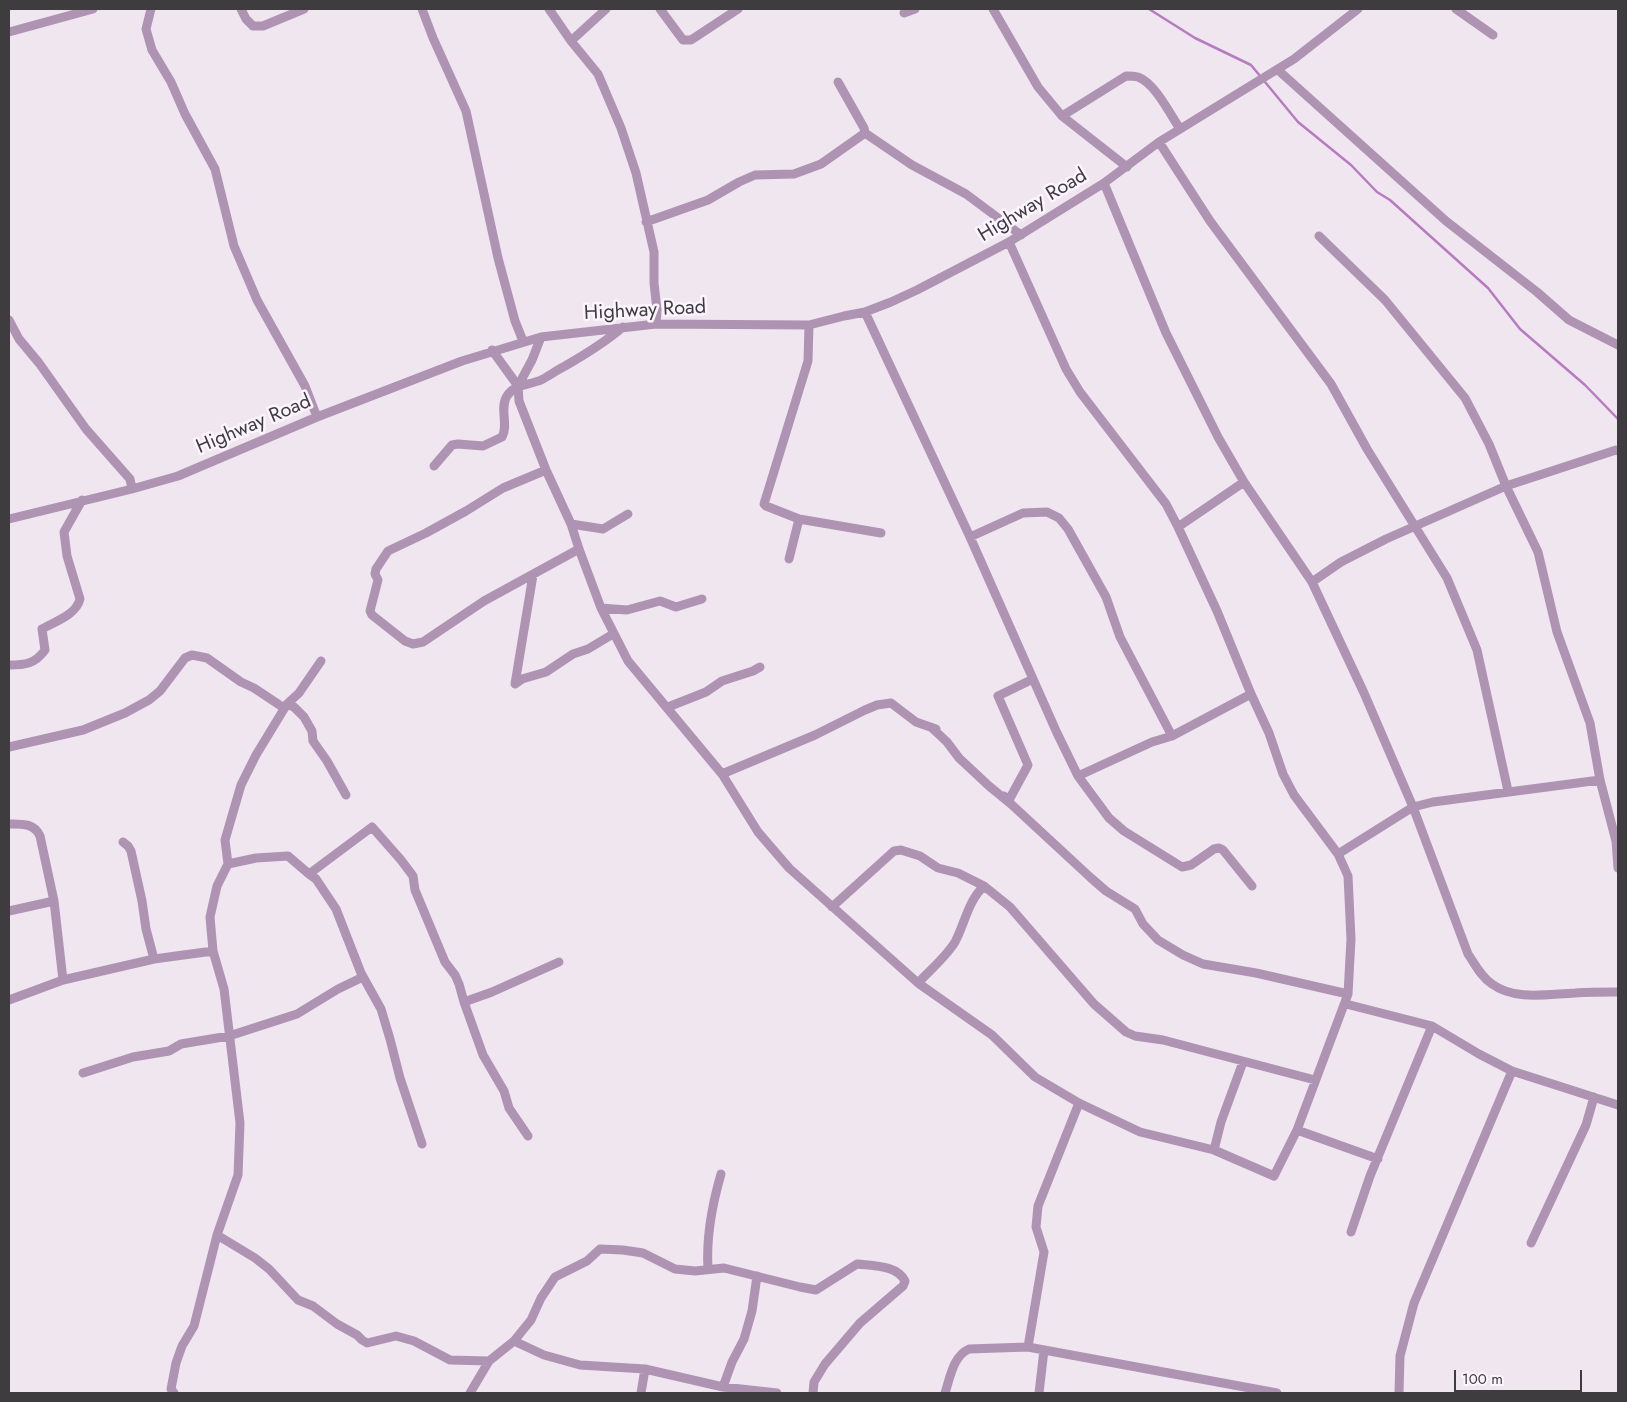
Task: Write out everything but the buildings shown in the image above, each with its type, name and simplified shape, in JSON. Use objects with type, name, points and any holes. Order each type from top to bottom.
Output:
[{"type":"street","points":[[9,32],[93,9]]},
{"type":"street","points":[[151,9],[146,29],[152,50],[171,82],[189,122],[214,168],[234,246],[257,300],[305,386],[317,417]]},
{"type":"street","points":[[241,9],[253,26],[263,26],[304,9]]},
{"type":"street","points":[[422,9],[466,111],[498,258],[515,322],[523,341]]},
{"type":"street","points":[[549,9],[571,42],[598,74],[621,128],[636,173],[654,252],[656,324]]},
{"type":"street","points":[[571,42],[606,9]]},
{"type":"street","points":[[660,9],[683,40],[691,40],[697,37],[738,9]]},
{"type":"street","points":[[904,13],[914,9]]},
{"type":"street","points":[[993,9],[1038,87],[1062,116],[1127,167]]},
{"type":"street","name":"Highway Road","points":[[9,519],[132,489],[186,472],[317,417],[492,350],[523,341],[542,337],[656,324],[809,325],[865,312],[917,290],[1008,242],[1104,183],[1159,142],[1277,71],[1358,9]]},
{"type":"street","points":[[1456,9],[1493,35]]},
{"type":"street","points":[[1277,71],[1446,221],[1570,320],[1618,345]]},
{"type":"street","points":[[1062,116],[1126,76],[1137,77],[1148,82],[1180,129]]},
{"type":"street","points":[[838,82],[865,133],[912,165],[966,194],[1021,234]]},
{"type":"street","points":[[646,222],[708,200],[755,175],[794,174],[821,164],[865,133]]},
{"type":"street","points":[[1159,142],[1210,220],[1331,384],[1368,449],[1447,578],[1477,650],[1508,791]]},
{"type":"street","points":[[1104,183],[1166,333],[1218,437],[1244,482],[1312,582],[1364,693],[1413,807],[1468,954],[1479,971],[1490,983],[1500,990],[1512,994],[1529,996],[1618,992]]},
{"type":"street","points":[[1319,236],[1385,300],[1465,398],[1489,444],[1506,486],[1538,552],[1557,632],[1590,723],[1600,780],[1616,841],[1618,868]]},
{"type":"street","points":[[492,350],[518,386],[519,401],[546,470],[572,524],[579,549],[601,608],[628,661],[722,774],[758,832],[789,868],[918,983],[992,1035],[1035,1077],[1079,1104],[1140,1132],[1214,1150],[1274,1176],[1297,1130],[1346,1004],[1351,939],[1348,876],[1338,854],[1294,795],[1282,774],[1269,733],[1178,526],[1166,504],[1080,392],[1066,370],[1008,242]]},
{"type":"street","points":[[865,312],[970,537],[1078,776],[1110,818],[1124,831],[1145,845],[1182,867],[1191,866],[1214,849],[1219,848],[1223,850],[1252,886]]},
{"type":"street","points":[[9,320],[20,339],[86,428],[130,479],[132,489]]},
{"type":"street","points":[[809,325],[808,361],[764,501],[766,506],[800,519],[880,533]]},
{"type":"street","points":[[434,466],[452,445],[483,446],[502,437],[505,429],[505,400],[510,392],[518,386],[541,380],[604,343],[623,327]]},
{"type":"street","points":[[518,386],[542,337]]},
{"type":"street","points":[[1312,582],[1341,562],[1386,539],[1506,486],[1616,450],[1618,451]]},
{"type":"street","points":[[546,470],[503,488],[426,533],[388,551],[376,569],[375,574],[378,580],[370,611],[374,618],[405,641],[413,644],[423,642],[484,601],[579,549]]},
{"type":"street","points":[[1178,526],[1244,482]]},
{"type":"street","points":[[9,665],[28,665],[39,658],[45,650],[42,629],[74,612],[78,606],[80,599],[67,556],[64,532],[82,500]]},
{"type":"street","points":[[970,537],[1022,513],[1047,512],[1059,518],[1068,529],[1106,596],[1120,637],[1172,736]]},
{"type":"street","points":[[572,524],[603,529],[628,514]]},
{"type":"street","points":[[789,559],[800,519]]},
{"type":"street","points":[[533,575],[515,684],[522,679],[546,672],[573,654],[588,649],[613,634]]},
{"type":"street","points":[[601,608],[627,610],[660,601],[676,607],[702,599]]},
{"type":"street","points":[[9,747],[83,730],[125,713],[160,691],[180,664],[192,655],[207,658],[241,682],[286,706],[294,707],[304,717],[312,731],[313,741],[346,795]]},
{"type":"street","points":[[174,1393],[171,1389],[176,1363],[182,1346],[194,1326],[217,1235],[238,1175],[240,1123],[224,989],[213,951],[210,918],[217,886],[228,864],[225,840],[241,785],[256,755],[286,706],[299,693],[321,661]]},
{"type":"street","points":[[668,707],[706,692],[722,681],[760,667]]},
{"type":"street","points":[[722,774],[815,735],[877,705],[891,703],[916,722],[938,729],[1009,800],[1028,765],[998,696],[1033,679]]},
{"type":"street","points":[[1078,776],[1152,742],[1172,736],[1251,694]]},
{"type":"street","points":[[931,727],[947,742],[959,758],[1091,878],[1106,891],[1135,909],[1143,924],[1158,940],[1203,964],[1256,973],[1348,994]]},
{"type":"street","points":[[1338,854],[1413,807],[1433,802],[1508,791],[1600,780]]},
{"type":"street","points":[[9,824],[30,825],[37,830],[40,836],[54,901],[63,980]]},
{"type":"street","points":[[309,874],[372,827],[386,841],[413,876],[415,890],[445,962],[459,984],[483,1055],[504,1091],[509,1108],[528,1136]]},
{"type":"street","points":[[123,842],[131,852],[146,929],[154,959]]},
{"type":"street","points":[[832,907],[894,851],[901,850],[920,856],[938,868],[958,873],[984,886],[1010,907],[1094,1004],[1126,1032],[1135,1036],[1163,1040],[1315,1080]]},
{"type":"street","points":[[228,864],[256,858],[288,856],[316,879],[336,909],[363,977],[380,1009],[422,1144]]},
{"type":"street","points":[[918,983],[943,957],[954,942],[975,894],[984,886]]},
{"type":"street","points":[[9,911],[54,901]]},
{"type":"street","points":[[9,1000],[63,980],[154,959],[213,951]]},
{"type":"street","points":[[464,1002],[492,992],[560,962]]},
{"type":"street","points":[[83,1073],[132,1057],[169,1052],[181,1044],[230,1036],[297,1014],[338,989],[363,977]]},
{"type":"street","points":[[1346,1004],[1432,1026],[1512,1071],[1618,1105]]},
{"type":"street","points":[[1351,1232],[1378,1159],[1432,1026]]},
{"type":"street","points":[[1214,1150],[1221,1122],[1244,1062]]},
{"type":"street","points":[[1398,1393],[1400,1356],[1414,1303],[1512,1071]]},
{"type":"street","points":[[1531,1244],[1586,1125],[1594,1097]]},
{"type":"street","points":[[1028,1347],[1044,1252],[1036,1227],[1038,1206],[1079,1104]]},
{"type":"street","points":[[1297,1130],[1378,1159]]},
{"type":"street","points":[[708,1269],[707,1252],[712,1207],[721,1174]]},
{"type":"street","points":[[217,1235],[255,1258],[269,1269],[298,1300],[313,1306],[362,1340],[367,1342],[396,1336],[414,1341],[450,1360],[489,1361]]},
{"type":"street","points":[[470,1393],[489,1361],[514,1341],[531,1320],[541,1298],[555,1277],[588,1261],[600,1249],[643,1253],[675,1269],[695,1271],[724,1268],[816,1290],[857,1264],[895,1270],[902,1274],[905,1280],[899,1291],[860,1323],[825,1364],[814,1382],[813,1393]]},
{"type":"street","points":[[724,1387],[732,1362],[744,1340],[752,1311],[757,1276]]},
{"type":"street","points":[[514,1341],[544,1355],[580,1365],[645,1369],[724,1387],[777,1393]]},
{"type":"street","points":[[944,1393],[962,1352],[969,1349],[1028,1347],[1277,1393]]},
{"type":"street","points":[[1040,1393],[1044,1350]]},
{"type":"street","points":[[642,1393],[645,1369]]},
{"type":"waterway","points":[[1149,9],[1195,38],[1251,65],[1298,122],[1351,165],[1377,192],[1390,200],[1488,288],[1520,329],[1585,385],[1618,419]]}]
